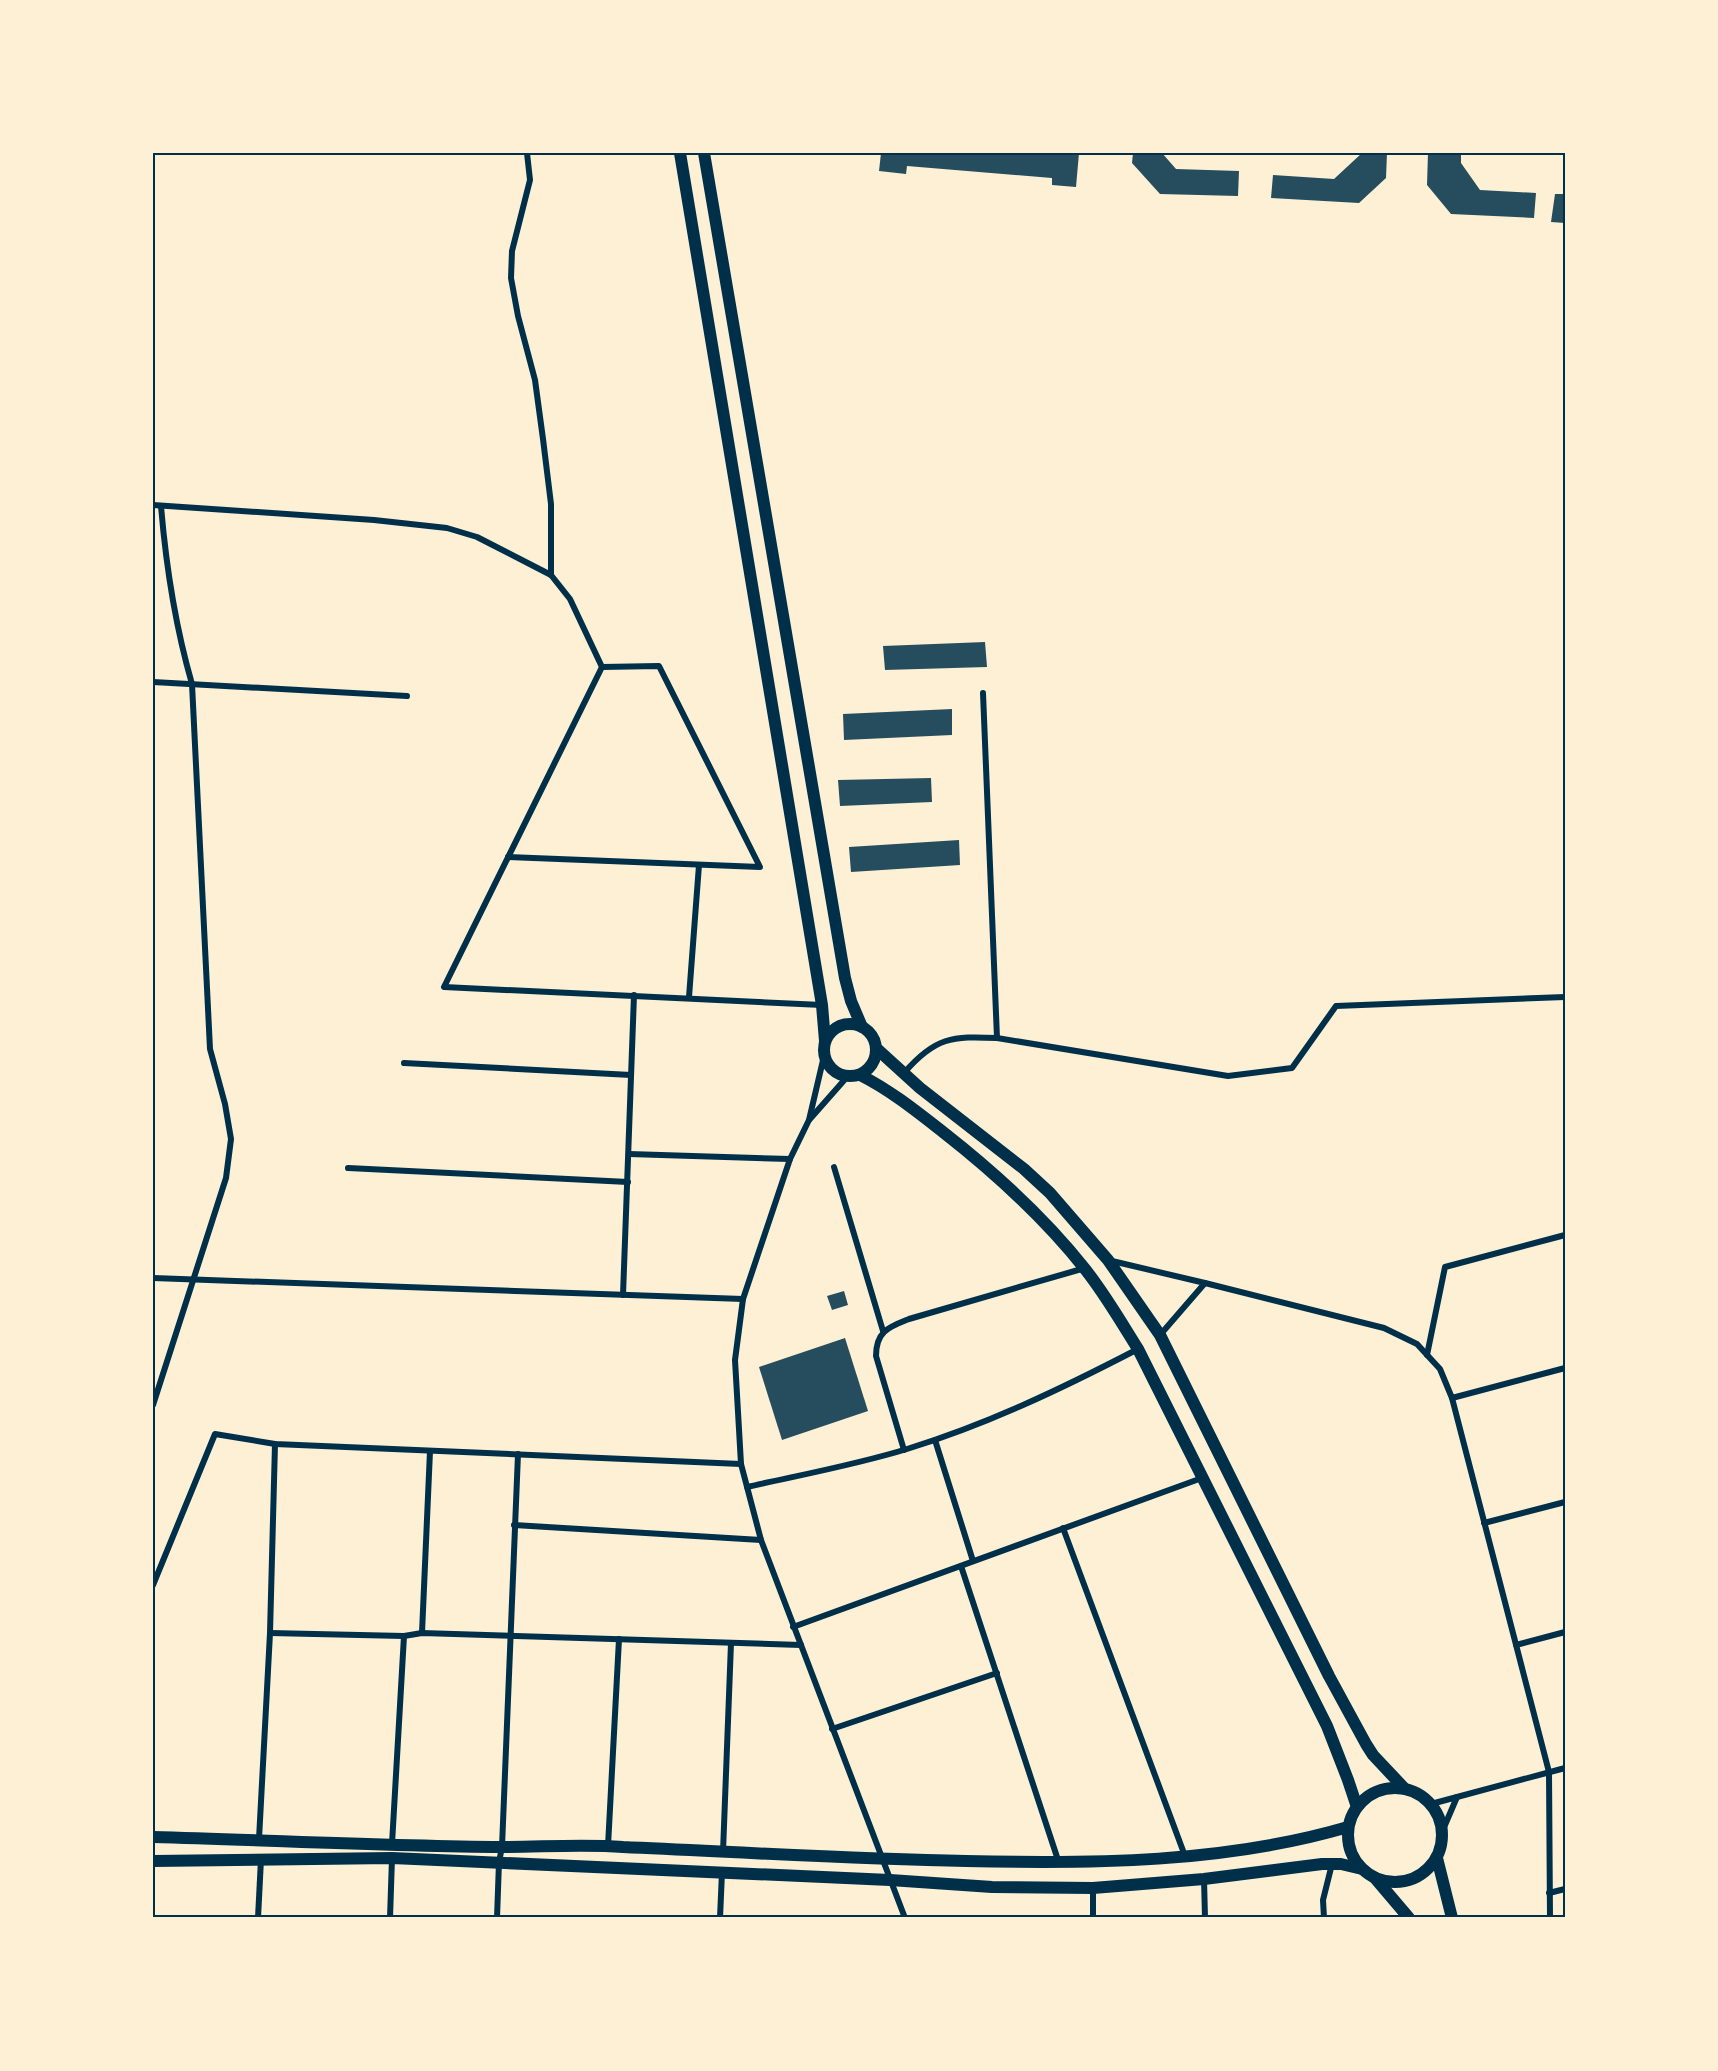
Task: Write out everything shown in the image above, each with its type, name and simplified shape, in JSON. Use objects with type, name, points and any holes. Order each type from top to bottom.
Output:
[{"type":"main road","points":[[680,153],[822,1005],[824,1056],[830,1068],[847,1077],[860,1075],[870,1066],[876,1055],[872,1036],[856,1024],[842,1025],[831,1031],[825,1041]]},
{"type":"main road","points":[[704,153],[845,978],[851,1001],[862,1027]]},
{"type":"main road","points":[[876,1048],[1050,1193],[1108,1260],[1160,1335],[1329,1676],[1362,1737],[1373,1755],[1405,1789]]},
{"type":"main road","points":[[860,1075],[885,1088],[974,1156],[1002,1181],[1085,1268],[1117,1314],[1138,1349],[1327,1726],[1357,1807]]},
{"type":"main road","points":[[1375,1878],[1394,1883],[1413,1879],[1429,1869],[1437,1858],[1442,1845],[1441,1822],[1431,1804],[1415,1792],[1392,1788],[1378,1791],[1357,1807],[1348,1827],[1348,1842],[1352,1857],[1362,1869],[1375,1878],[1409,1918]]},
{"type":"main road","points":[[153,1837],[502,1847],[608,1846],[882,1860],[1059,1863],[1185,1856],[1271,1846],[1304,1840],[1348,1827]]},
{"type":"main road","points":[[153,1861],[392,1858],[890,1880],[992,1887],[1093,1888],[1204,1880],[1332,1864],[1362,1869]]},
{"type":"main road","points":[[1437,1858],[1452,1918]]},
{"type":"street","points":[[527,153],[530,180],[512,251],[511,278],[534,380],[543,439],[551,504],[551,575]]},
{"type":"street","points":[[153,505],[363,519],[447,528],[477,537],[551,575],[570,599],[602,667]]},
{"type":"street","points":[[153,1405],[156,1389],[226,1178],[231,1139],[225,1104],[210,1049],[192,684],[171,593],[161,506]]},
{"type":"street","points":[[508,857],[760,867],[659,666],[602,667]]},
{"type":"street","points":[[602,667],[444,987],[822,1005]]},
{"type":"street","points":[[153,682],[407,696]]},
{"type":"street","points":[[984,693],[997,1038]]},
{"type":"street","points":[[689,997],[699,865]]},
{"type":"street","points":[[623,1295],[634,995]]},
{"type":"street","points":[[904,1073],[919,1057],[934,1046],[954,1038],[997,1038],[1228,1076],[1292,1068],[1336,1006],[1565,997]]},
{"type":"street","points":[[824,1056],[809,1120],[790,1160],[743,1299],[735,1360],[741,1464],[761,1540],[904,1918]]},
{"type":"street","points":[[404,1063],[631,1075]]},
{"type":"street","points":[[809,1120],[847,1077]]},
{"type":"street","points":[[629,1154],[790,1160]]},
{"type":"street","points":[[834,1167],[883,1331]]},
{"type":"street","points":[[348,1168],[628,1182]]},
{"type":"street","points":[[1427,1355],[1445,1267],[1565,1235]]},
{"type":"street","points":[[1108,1260],[1384,1328],[1417,1344],[1440,1369],[1452,1398],[1549,1772],[1550,1918]]},
{"type":"street","points":[[904,1450],[876,1356],[876,1343],[883,1331],[909,1319],[1085,1268]]},
{"type":"street","points":[[153,1278],[743,1299]]},
{"type":"street","points":[[1160,1335],[1205,1283]]},
{"type":"street","points":[[747,1487],[904,1450],[935,1440],[1004,1414],[1072,1384],[1138,1349]]},
{"type":"street","points":[[1452,1398],[1565,1368]]},
{"type":"street","points":[[153,1586],[215,1434],[275,1444],[741,1464]]},
{"type":"street","points":[[935,1440],[973,1561]]},
{"type":"street","points":[[259,1839],[270,1633],[275,1444]]},
{"type":"street","points":[[422,1633],[430,1451]]},
{"type":"street","points":[[497,1918],[518,1455]]},
{"type":"street","points":[[793,1627],[1202,1478]]},
{"type":"street","points":[[1485,1523],[1565,1502]]},
{"type":"street","points":[[514,1525],[761,1540]]},
{"type":"street","points":[[1063,1528],[1185,1856]]},
{"type":"street","points":[[961,1566],[1059,1863]]},
{"type":"street","points":[[1516,1646],[1565,1632]]},
{"type":"street","points":[[270,1633],[404,1636],[422,1633],[801,1645]]},
{"type":"street","points":[[392,1844],[404,1636]]},
{"type":"street","points":[[608,1846],[620,1639]]},
{"type":"street","points":[[723,1852],[731,1643]]},
{"type":"street","points":[[832,1729],[997,1673]]},
{"type":"street","points":[[1431,1804],[1565,1767]]},
{"type":"street","points":[[1442,1832],[1457,1797]]},
{"type":"street","points":[[390,1918],[392,1858]]},
{"type":"street","points":[[258,1918],[261,1859]]},
{"type":"street","points":[[1324,1918],[1323,1900],[1332,1864]]},
{"type":"street","points":[[720,1918],[722,1872]]},
{"type":"street","points":[[1204,1880],[1205,1918]]},
{"type":"street","points":[[1093,1888],[1094,1918]]},
{"type":"street","points":[[1549,1893],[1565,1889]]},
{"type":"building","points":[[881,153],[1079,153],[1076,187],[1052,185],[1052,178],[907,166],[906,174],[879,171]]},
{"type":"building","points":[[1133,153],[1162,153],[1176,169],[1239,171],[1238,196],[1160,194],[1132,163]]},
{"type":"building","points":[[1362,153],[1387,153],[1386,178],[1359,203],[1271,198],[1273,175],[1334,179]]},
{"type":"building","points":[[1428,153],[1461,153],[1461,163],[1480,190],[1536,193],[1534,218],[1451,214],[1427,185]]},
{"type":"building","points":[[1555,194],[1565,194],[1565,223],[1551,222]]},
{"type":"building","points":[[985,642],[987,667],[885,670],[883,646]]},
{"type":"building","points":[[952,709],[952,735],[844,740],[843,714]]},
{"type":"building","points":[[931,778],[932,802],[840,806],[838,780]]},
{"type":"building","points":[[959,840],[960,865],[851,872],[849,847]]},
{"type":"building","points":[[844,1291],[848,1305],[832,1310],[827,1296]]},
{"type":"building","points":[[845,1338],[868,1411],[782,1440],[759,1367]]}]
